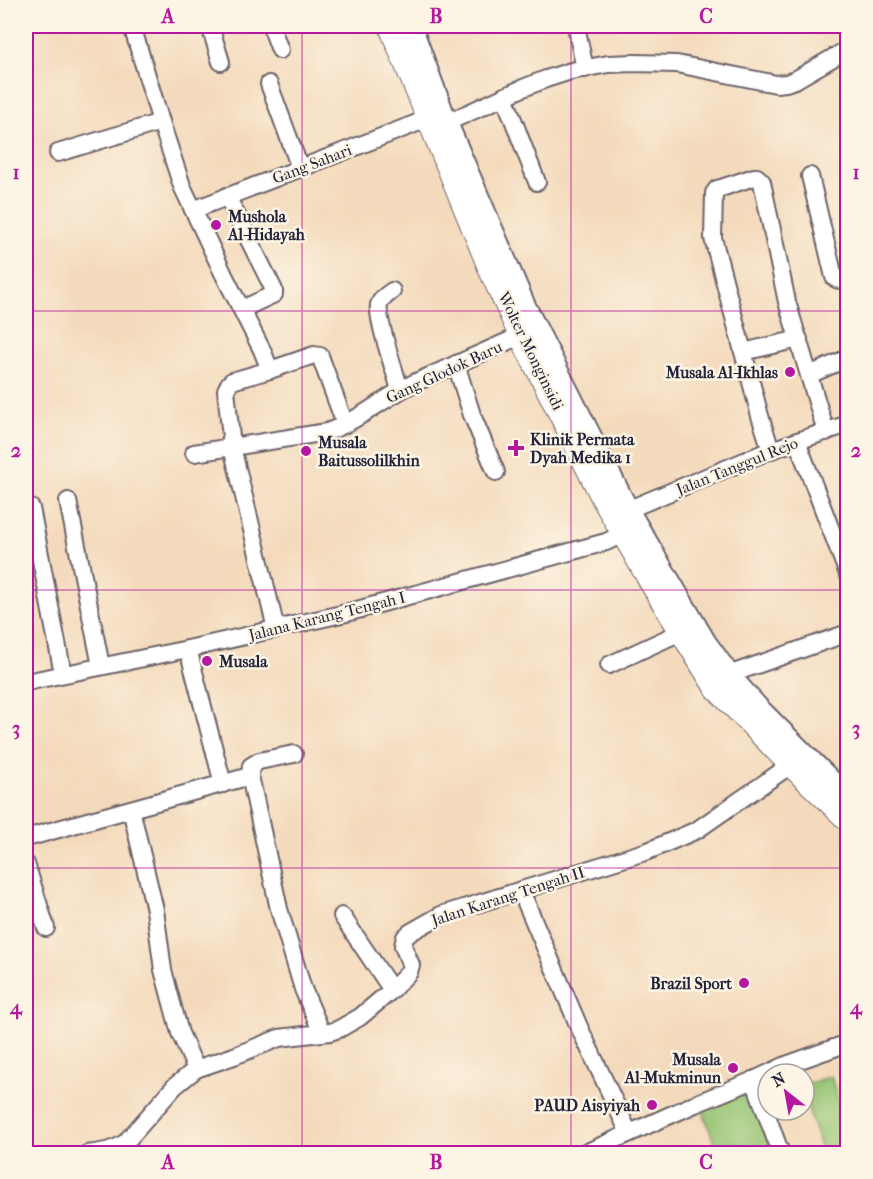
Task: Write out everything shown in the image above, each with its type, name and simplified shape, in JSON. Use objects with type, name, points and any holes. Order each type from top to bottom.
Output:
[{"type":"main road","name":"Wolter Monginsidi","points":[[392,26],[626,521],[683,631],[718,688],[848,818]]},
{"type":"main road","name":"Wolter Monginsidi","points":[[410,26],[438,121],[493,272],[522,335],[605,499],[626,521],[728,675],[758,709],[848,799]]},
{"type":"street","points":[[132,26],[183,186],[270,370]]},
{"type":"street","points":[[210,26],[221,63]]},
{"type":"street","points":[[271,26],[279,50]]},
{"type":"street","points":[[576,26],[585,69]]},
{"type":"street","name":"Gang Sahari","points":[[193,210],[300,168],[438,121],[546,79],[585,69],[625,63],[677,64],[776,84],[790,82],[848,49]]},
{"type":"street","points":[[269,84],[300,168]]},
{"type":"street","points":[[504,96],[537,182]]},
{"type":"street","points":[[58,153],[161,122]]},
{"type":"street","points":[[810,176],[834,277],[840,280],[848,278]]},
{"type":"street","points":[[771,450],[713,238],[713,197],[717,189],[754,177],[762,182],[788,302],[826,432]]},
{"type":"street","points":[[228,196],[274,290],[274,294],[242,309]]},
{"type":"street","points":[[392,291],[380,302],[379,310],[400,390]]},
{"type":"street","name":"Gang Glodok Baru","points":[[194,453],[327,432],[345,424],[400,390],[522,335]]},
{"type":"street","points":[[743,352],[799,339]]},
{"type":"street","points":[[276,629],[232,447],[227,386],[232,381],[317,354],[320,356],[345,424]]},
{"type":"street","points":[[809,375],[848,358]]},
{"type":"street","points":[[456,364],[472,415],[496,472]]},
{"type":"street","name":"Jalan Tanggul Rejo","points":[[626,521],[771,450],[848,424]]},
{"type":"street","points":[[797,441],[848,574]]},
{"type":"street","points":[[68,501],[101,666]]},
{"type":"street","points":[[31,508],[63,674]]},
{"type":"street","name":"Jalana Karang Tengah I","points":[[26,681],[188,649],[346,613],[606,542],[626,521]]},
{"type":"street","points":[[609,665],[683,631]]},
{"type":"street","points":[[728,675],[848,633]]},
{"type":"street","points":[[188,649],[223,784]]},
{"type":"street","points":[[294,754],[258,761],[251,766],[250,776],[279,909],[306,999],[322,1034]]},
{"type":"street","name":"Jalan Karang Tengah II","points":[[87,1154],[111,1152],[125,1143],[175,1086],[196,1069],[279,1038],[322,1034],[339,1029],[360,1017],[392,990],[410,969],[411,965],[403,941],[405,938],[411,932],[441,915],[648,851],[697,830],[792,764]]},
{"type":"street","points":[[26,838],[250,776]]},
{"type":"street","points":[[131,809],[155,910],[163,970],[180,1033],[196,1069]]},
{"type":"street","points":[[26,864],[46,928]]},
{"type":"street","points":[[521,891],[576,1019],[629,1133]]},
{"type":"street","points":[[342,916],[392,990]]},
{"type":"street","points":[[585,1153],[786,1065],[848,1043]]},
{"type":"street","points":[[754,1080],[781,1154]]},
{"type":"green space","points":[[831,1076],[847,1131],[847,1152],[822,1153],[812,1122],[816,1122],[816,1081]]},
{"type":"green space","points":[[752,1092],[756,1104],[756,1122],[762,1122],[773,1153],[718,1153],[702,1109]]},
{"type":"place","name":"Mushola Al-Hidayah","points":[[216,225]]},
{"type":"place","name":"Musala Al-Ikhlas","points":[[790,372]]},
{"type":"place","name":"Klinik Permata Dyah Medika 1","points":[[516,448]]},
{"type":"place","name":"Musala Baitussolilkhin","points":[[306,451]]},
{"type":"place","name":"Musala","points":[[207,661]]},
{"type":"place","name":"Brazil Sport","points":[[744,983]]},
{"type":"place","name":"Musala Al-Mukminun","points":[[733,1068]]},
{"type":"place","name":"PAUD Aisyiyah","points":[[652,1105]]}]
